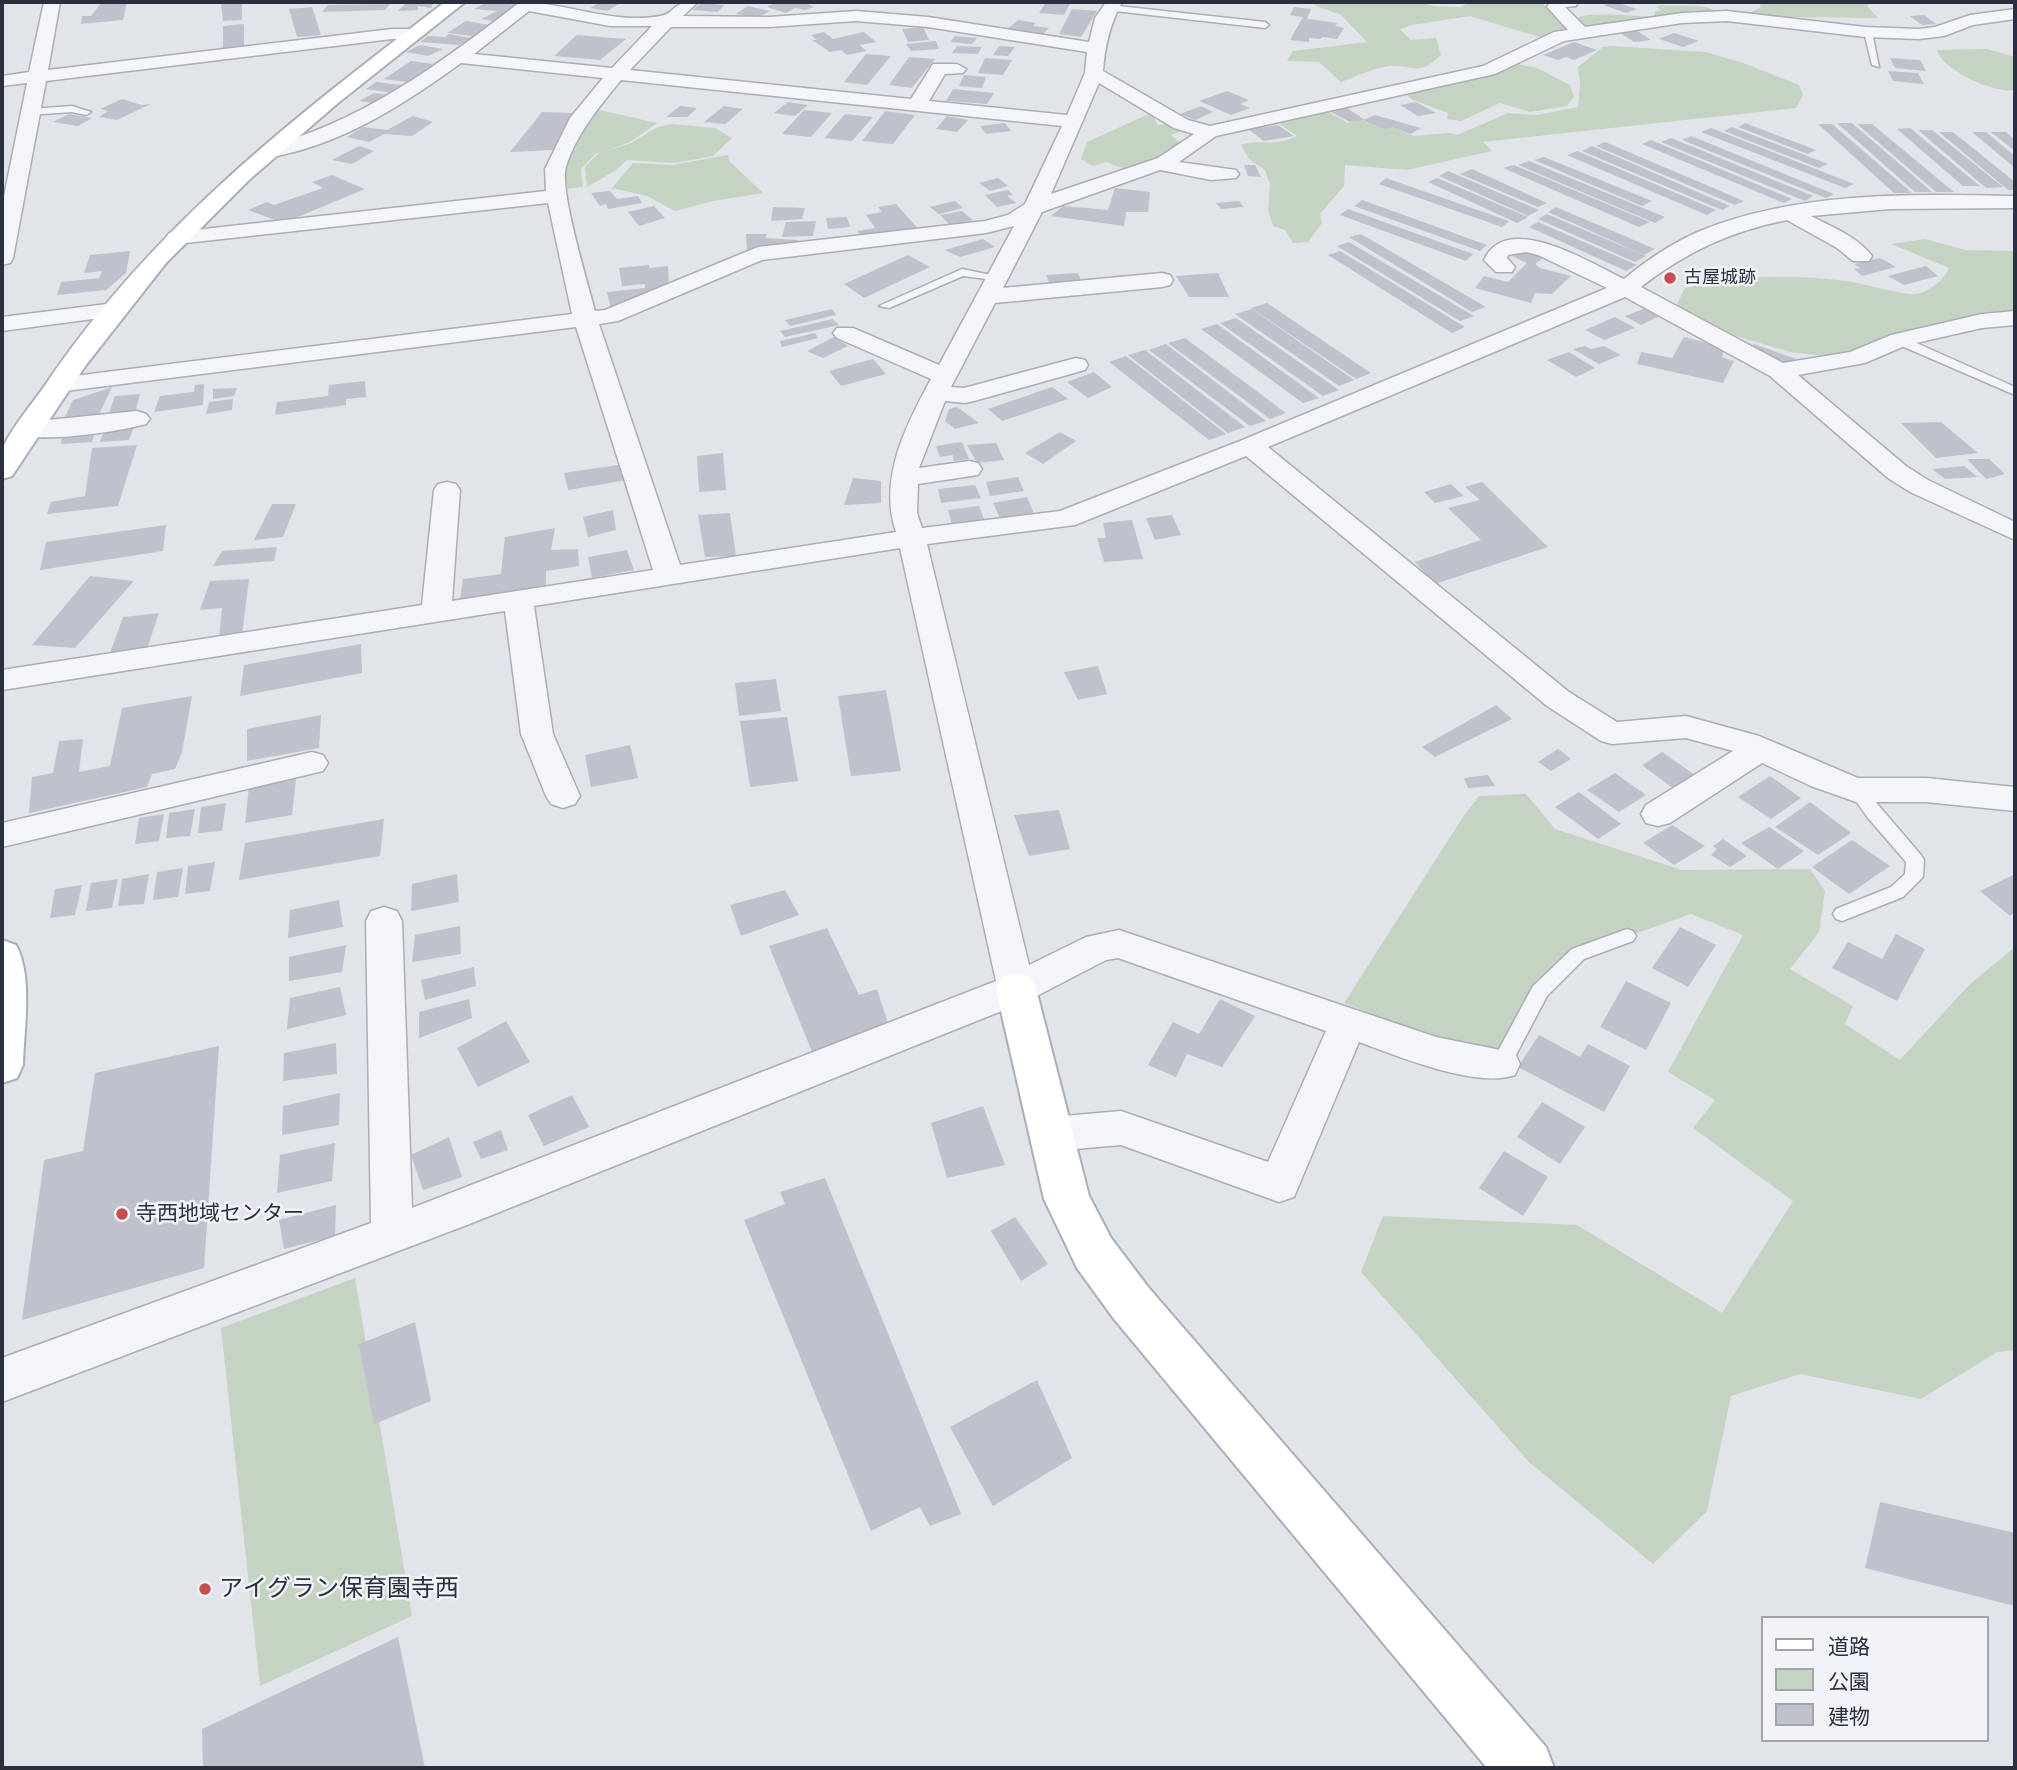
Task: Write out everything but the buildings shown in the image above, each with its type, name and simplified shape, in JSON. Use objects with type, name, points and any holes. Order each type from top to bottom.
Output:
[{"type":"street","points":[[2,258],[52,2]]},
{"type":"street","points":[[2,470],[58,385],[115,310],[177,238],[269,152],[331,99],[456,2]]},
{"type":"street","points":[[669,576],[585,318],[557,196],[555,169],[580,118],[616,74],[668,20],[690,2]]},
{"type":"street","points":[[1570,2],[1558,3],[1555,7],[1580,32]]},
{"type":"street","points":[[269,152],[321,138],[376,111],[528,3],[610,21],[769,22],[856,16],[928,22],[1095,60],[1181,124],[1210,132]]},
{"type":"street","points":[[1111,5],[1095,60],[1072,121],[1034,208],[940,384],[906,462],[903,513],[912,538],[1067,1199],[1094,1253],[1131,1303],[1525,1768]]},
{"type":"street","points":[[58,385],[626,311],[758,254],[986,227],[1006,222],[1099,183],[1160,164],[1210,132],[1489,70],[1544,42],[1580,32],[1682,18],[1727,16],[1868,32],[1938,32],[1970,20],[2015,14]]},
{"type":"street","points":[[2,80],[414,34]]},
{"type":"street","points":[[455,57],[1072,121]]},
{"type":"street","points":[[917,106],[939,68],[957,69]]},
{"type":"street","points":[[1160,164],[1212,174],[1229,174]]},
{"type":"street","points":[[177,238],[557,196]]},
{"type":"street","points":[[2,680],[912,538],[1065,519],[1625,289],[1678,250],[1738,225],[1790,213],[1883,202],[2015,202]]},
{"type":"street","points":[[988,207],[1006,222]]},
{"type":"street","points":[[1790,213],[1844,243],[1861,256]]},
{"type":"street","points":[[1504,267],[1495,260],[1499,250],[1508,246],[1526,245],[1546,250],[1625,289],[1779,372],[1897,472],[1919,486],[2015,532]]},
{"type":"street","points":[[990,287],[1161,281]]},
{"type":"street","points":[[2,324],[115,310]]},
{"type":"street","points":[[1779,372],[1856,358],[1899,340],[1982,321],[2015,318]]},
{"type":"street","points":[[845,333],[965,396],[1076,365]]},
{"type":"street","points":[[28,430],[137,419]]},
{"type":"street","points":[[1248,446],[1283,471],[1558,699],[1612,733],[1686,727],[1760,749],[1856,790],[1926,790],[2015,799]]},
{"type":"street","points":[[905,478],[969,469]]},
{"type":"street","points":[[436,612],[447,490]]},
{"type":"street","points":[[518,600],[537,734],[563,796]]},
{"type":"street","points":[[1658,814],[1760,749]]},
{"type":"street","points":[[2,835],[312,763]]},
{"type":"street","points":[[384,920],[392,1234]]},
{"type":"street","points":[[2,1380],[392,1234],[1016,989],[1099,947],[1119,943],[1436,1053],[1501,1064]]},
{"type":"street","points":[[2,956],[5,974],[2,1065]]},
{"type":"street","points":[[1052,1134],[1121,1128],[1279,1184],[1348,1023]]},
{"type":"lane","points":[[1111,5],[1265,25]]},
{"type":"lane","points":[[1868,32],[1876,65]]},
{"type":"lane","points":[[29,112],[72,109],[86,112]]},
{"type":"lane","points":[[885,306],[962,272],[990,287]]},
{"type":"lane","points":[[1899,340],[2015,391]]},
{"type":"lane","points":[[1842,914],[1897,892],[1914,877],[1915,860],[1856,790]]},
{"type":"lane","points":[[1501,1064],[1540,991],[1578,954],[1628,936]]},
{"type":"green space","points":[[1317,2],[1420,2],[1434,6],[1460,7],[1471,2],[1541,2],[1570,32],[1539,37],[1470,16],[1412,25],[1400,29],[1411,40],[1436,38],[1441,55],[1425,67],[1384,67],[1341,82],[1319,62],[1287,61],[1293,51],[1367,42],[1341,15],[1314,5]]},
{"type":"green space","points":[[1759,2],[1872,2],[1867,6],[1878,18],[1794,17],[1791,21],[1746,15],[1761,7]]},
{"type":"green space","points":[[1700,6],[1720,14],[1583,29],[1576,21],[1578,17],[1595,15],[1654,17],[1655,12],[1661,10],[1656,7]]},
{"type":"green space","points":[[1603,47],[1706,52],[1799,85],[1803,95],[1796,108],[1483,142],[1492,151],[1407,170],[1345,165],[1344,186],[1320,214],[1322,223],[1308,242],[1293,243],[1285,230],[1273,226],[1268,211],[1270,184],[1265,170],[1249,159],[1241,145],[1289,140],[1297,136],[1275,121],[1326,111],[1348,123],[1362,120],[1386,130],[1392,127],[1413,136],[1450,133],[1457,135],[1508,113],[1537,115],[1578,107],[1578,67]]},
{"type":"green space","points":[[1987,49],[2015,57],[2015,90],[1983,85],[1959,73],[1941,58],[1937,50]]},
{"type":"green space","points":[[1516,64],[1537,68],[1570,85],[1574,97],[1567,106],[1530,112],[1500,103],[1461,121],[1447,119],[1448,113],[1413,100],[1406,94],[1487,75]]},
{"type":"green space","points":[[595,109],[657,123],[630,142],[606,151],[631,143],[658,127],[672,124],[715,128],[732,138],[713,156],[675,163],[627,160],[616,170],[587,187],[585,167],[599,153],[596,153],[581,169],[583,187],[567,189],[565,169]]},
{"type":"green space","points":[[1151,113],[1158,125],[1173,123],[1183,131],[1171,135],[1183,145],[1137,168],[1106,162],[1093,166],[1081,159],[1087,142]]},
{"type":"green space","points":[[728,155],[729,161],[763,193],[713,201],[675,211],[647,196],[612,188],[633,163],[673,165]]},
{"type":"green space","points":[[1925,239],[1965,250],[2015,251],[2015,312],[1979,317],[1831,357],[1790,352],[1716,330],[1675,308],[1685,288],[1726,280],[1766,277],[1825,279],[1854,282],[1903,293],[1921,293],[1940,281],[1949,268],[1891,244]]},
{"type":"green space","points":[[1526,794],[1555,829],[1682,870],[1810,869],[1825,891],[1819,932],[1790,969],[1853,1006],[1845,1024],[1900,1060],[1969,985],[2015,947],[2015,1350],[1997,1352],[1921,1399],[1800,1374],[1731,1396],[1707,1511],[1653,1564],[1530,1463],[1361,1272],[1383,1216],[1577,1225],[1722,1313],[1793,1201],[1693,1128],[1715,1100],[1668,1072],[1743,935],[1691,914],[1578,954],[1540,991],[1501,1064],[1344,1003],[1479,796]]},
{"type":"green space","points":[[355,1278],[412,1616],[260,1686],[221,1328]]},
{"type":"place","name":"古屋城跡","points":[[1670,278]]},
{"type":"place","name":"寺西地域センター","points":[[122,1214]]},
{"type":"place","name":"アイグラン保育園寺西","points":[[205,1589]]}]
